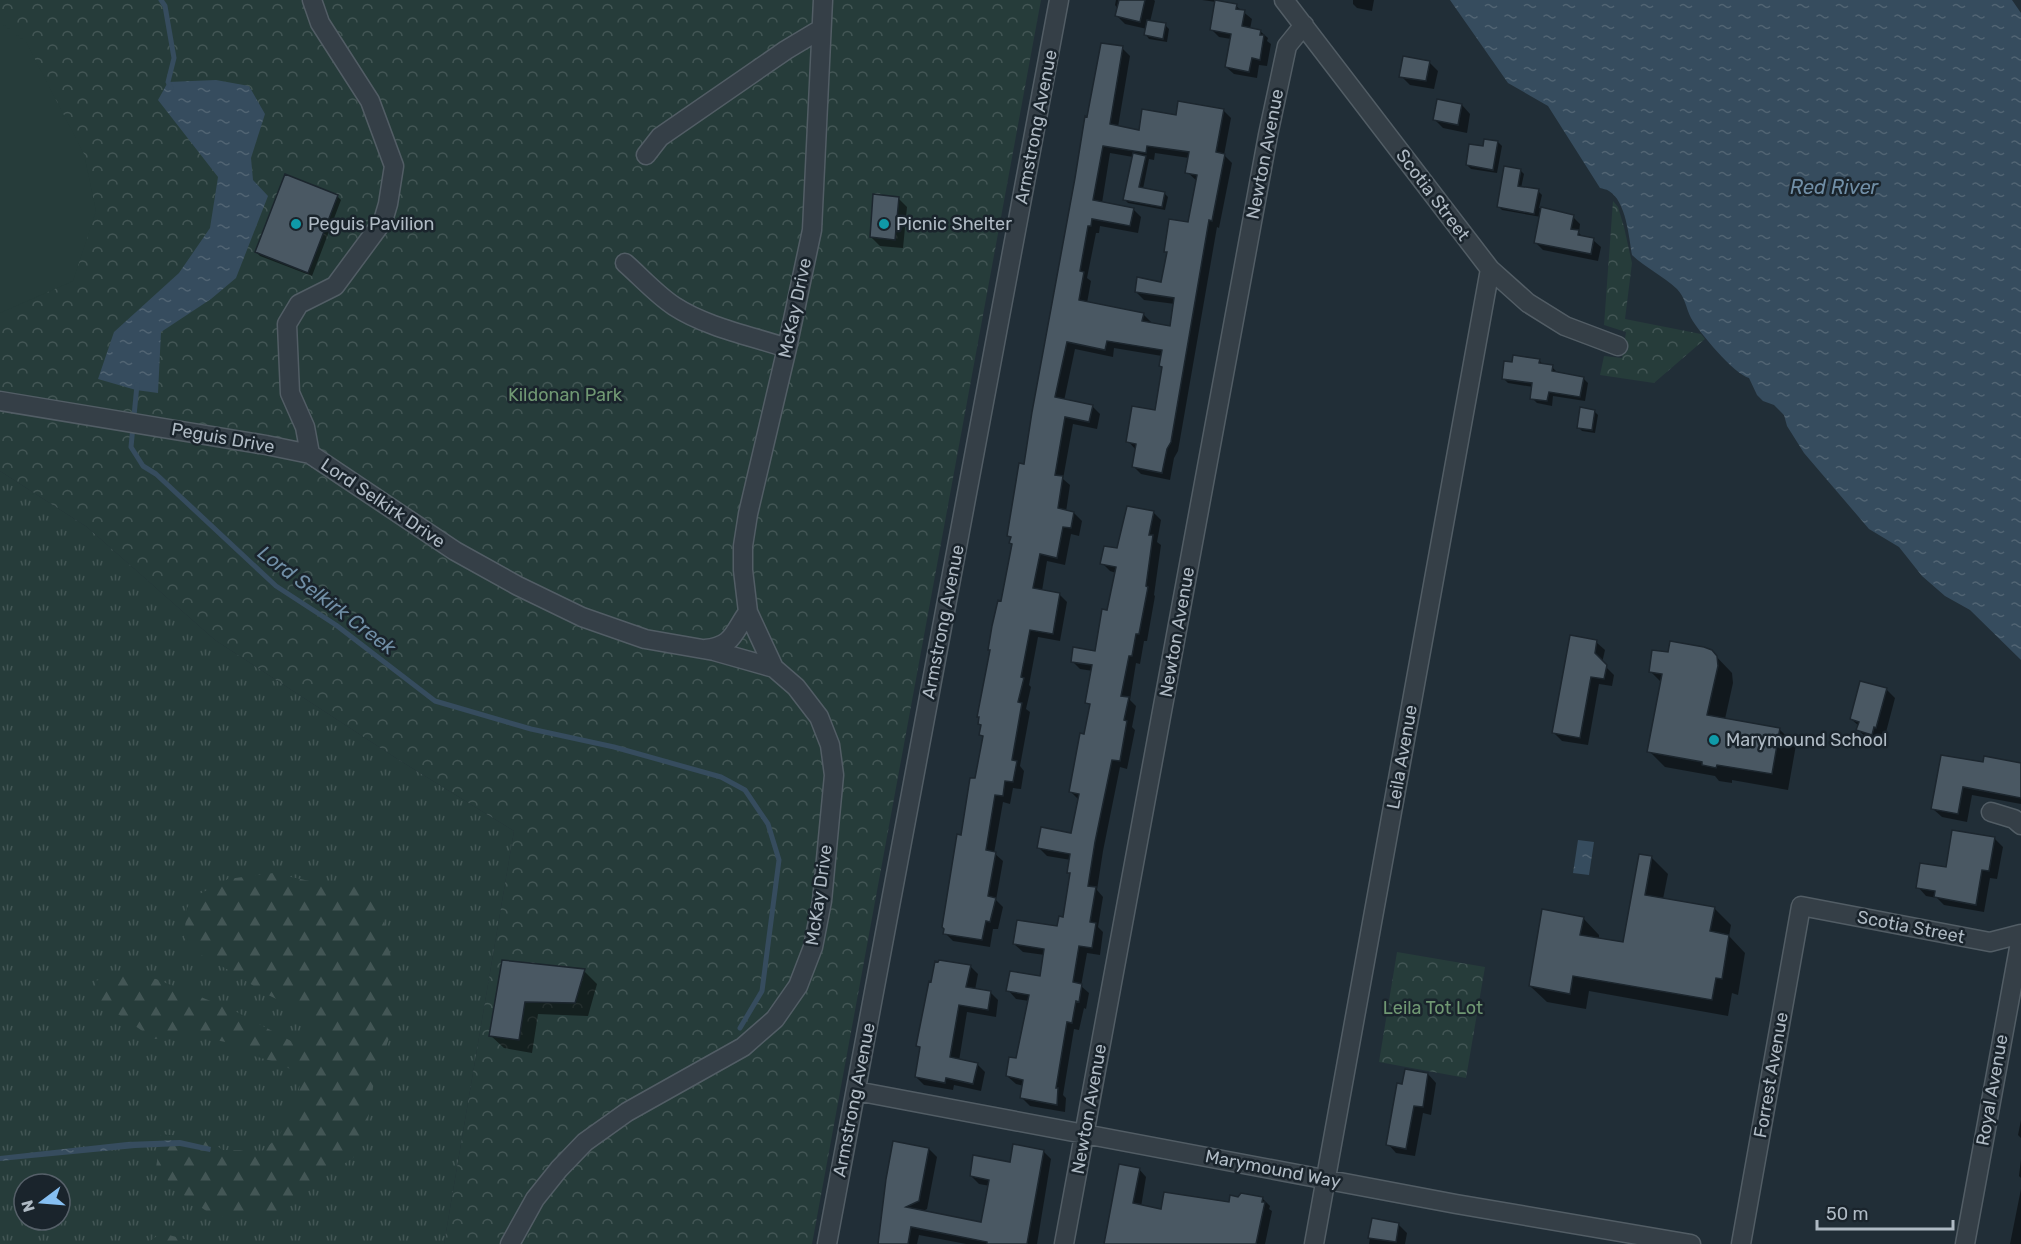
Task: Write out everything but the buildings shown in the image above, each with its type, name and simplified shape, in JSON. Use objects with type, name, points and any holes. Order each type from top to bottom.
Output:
[{"type":"street","name":"Lord Selkirk Drive","points":[[312,0],[320,23],[370,101],[394,166],[383,221],[335,286],[299,304],[287,324],[290,393],[305,427],[310,454],[455,551],[582,617],[645,639],[703,649],[774,668]]},
{"type":"street","name":"McKay Drive","points":[[510,1244],[535,1199],[585,1142],[627,1112],[743,1047],[775,1019],[798,986],[813,947],[822,901],[834,775],[830,745],[819,717],[796,687],[774,668],[748,612],[743,570],[743,546],[748,514],[788,348],[812,230],[824,0]]},
{"type":"street","name":"Armstrong Avenue","points":[[827,1244],[1059,0]]},
{"type":"street","name":"Scotia Street","points":[[1284,0],[1490,269],[1528,303],[1564,326],[1618,345]]},
{"type":"street","name":"Newton Avenue","points":[[1064,1244],[1268,135],[1287,46],[1304,25]]},
{"type":"street","points":[[646,155],[660,136],[786,50],[821,29]]},
{"type":"street","points":[[625,262],[660,296],[675,307],[700,320],[788,348]]},
{"type":"street","name":"Leila Avenue","points":[[1314,1244],[1490,269]]},
{"type":"street","name":"Peguis Drive","points":[[0,401],[310,454]]},
{"type":"street","points":[[703,649],[716,648],[732,639],[748,612]]},
{"type":"street","points":[[1991,812],[2014,819],[2021,825]]},
{"type":"street","name":"Scotia Street","points":[[1802,906],[1989,942],[2021,936]]},
{"type":"street","name":"Forrest Avenue","points":[[1741,1244],[1802,906]]},
{"type":"street","name":"Royal Avenue","points":[[1965,1244],[2021,936]]},
{"type":"street","name":"Marymound Way","points":[[856,1091],[1456,1204],[1691,1244]]},
{"type":"green space","name":"Kildonan Park","points":[[0,0],[1041,0],[812,1244],[444,1244],[514,831],[399,760],[215,640],[87,527],[0,471]]},
{"type":"green space","points":[[0,22],[26,42],[84,154],[96,211],[73,281],[0,313]]},
{"type":"green space","points":[[1613,201],[1618,207],[1632,263],[1625,319],[1701,334],[1705,339],[1654,383],[1600,375],[1604,356],[1622,358],[1626,332],[1604,325]]},
{"type":"green space","points":[[0,471],[87,527],[215,640],[399,760],[514,831],[444,1244],[0,1244]]},
{"type":"green space","points":[[273,873],[314,882],[361,887],[381,904],[398,996],[389,1038],[374,1081],[366,1132],[353,1158],[298,1194],[281,1213],[237,1218],[212,1215],[178,1191],[156,1168],[161,1134],[207,1139],[223,1150],[240,1150],[258,1155],[279,1136],[298,1097],[301,1075],[279,1063],[250,1055],[230,1043],[193,1035],[154,1039],[99,1001],[95,981],[121,974],[156,979],[233,1010],[291,1041],[322,1031],[304,1012],[266,994],[192,950],[184,937],[187,908],[194,897],[228,879]]},
{"type":"green space","name":"Leila Tot Lot","points":[[1397,952],[1485,967],[1466,1078],[1379,1062]]},
{"type":"green space","points":[[161,1233],[200,1243],[202,1244],[146,1244]]},
{"type":"water","name":"Red River","points":[[1450,0],[2012,0],[2021,13],[2021,660],[1970,610],[1945,596],[1922,576],[1899,547],[1869,529],[1804,453],[1787,426],[1784,415],[1774,405],[1763,401],[1757,395],[1749,378],[1726,361],[1701,333],[1691,318],[1680,292],[1632,255],[1626,220],[1615,196],[1608,190],[1600,188],[1548,106],[1508,83]]},
{"type":"water","points":[[216,80],[249,86],[265,114],[251,158],[253,180],[268,196],[236,278],[211,299],[161,332],[158,393],[136,390],[98,379],[114,332],[179,273],[210,228],[218,177],[158,100],[168,82]]},
{"type":"water","points":[[1578,840],[1594,842],[1589,875],[1573,873]]},
{"type":"water","points":[[180,1140],[211,1147],[210,1152],[180,1146],[0,1161],[0,1156],[127,1142]]},
{"type":"waterway","name":"Lord Selkirk Creek","points":[[161,0],[165,6],[174,58],[168,82],[171,88]]},
{"type":"waterway","name":"Lord Selkirk Creek","points":[[137,385],[131,447],[143,466],[156,474],[276,586],[336,625],[435,701],[531,729],[614,747],[721,777],[745,790],[768,824],[779,860],[762,991],[740,1028]]},
{"type":"place","name":"Peguis Pavilion","points":[[296,224]]},
{"type":"place","name":"Picnic Shelter","points":[[884,224]]},
{"type":"place","name":"Marymound School","points":[[1714,740]]}]
